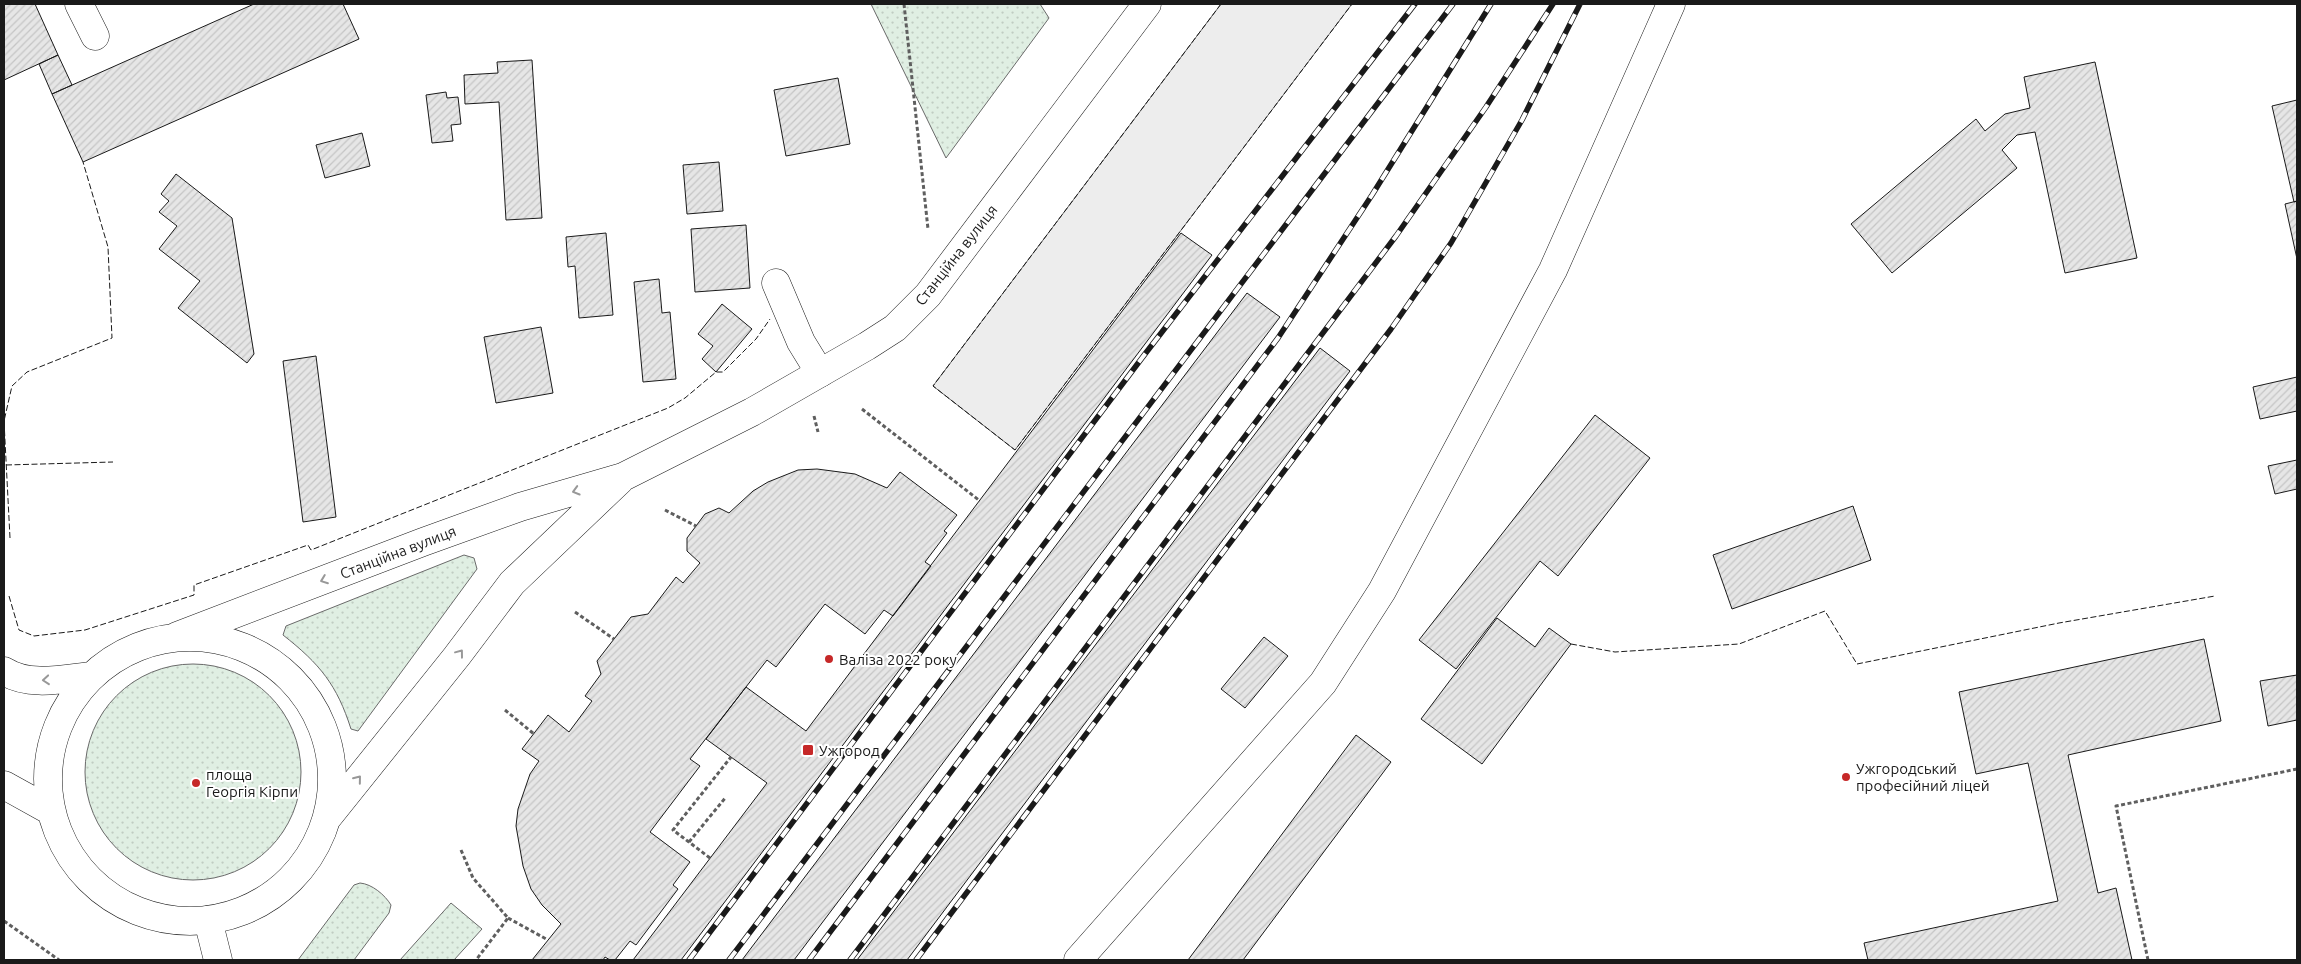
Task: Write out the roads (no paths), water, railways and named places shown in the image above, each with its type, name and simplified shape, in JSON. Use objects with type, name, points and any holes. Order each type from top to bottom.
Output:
[{"type":"main road","points":[[79,4],[94,36]]},
{"type":"main road","name":"Станційна вулиця","points":[[177,636],[520,507],[623,478],[752,412],[895,328],[928,295],[1147,4]]},
{"type":"main road","points":[[1078,960],[1322,683],[1382,590],[1553,270],[1671,4]]},
{"type":"main road","points":[[776,283],[801,342],[820,373]]},
{"type":"main road","name":"Станційна вулиця","points":[[328,817],[457,656],[512,583],[623,478]]},
{"type":"main road","points":[[177,636],[216,639],[254,651],[286,673],[311,704],[327,739],[333,778],[328,817],[315,848],[296,875],[277,891],[241,912],[208,920],[168,920],[141,913],[116,900],[93,884],[74,862],[60,838],[51,811],[47,782],[49,753],[58,725],[72,698],[91,676],[131,649],[177,636]]},
{"type":"main road","points":[[4,671],[10,675],[39,681],[91,676]]},
{"type":"main road","points":[[4,785],[51,811]]},
{"type":"main road","points":[[208,920],[218,960]]},
{"type":"railway","points":[[689,960],[1145,354],[1415,4]]},
{"type":"railway","points":[[729,960],[1453,4]]},
{"type":"railway","points":[[809,960],[1278,338],[1372,195],[1491,4]]},
{"type":"railway","points":[[850,960],[1396,236],[1486,107],[1553,4]]},
{"type":"railway","points":[[916,960],[1391,329],[1451,243],[1522,120],[1580,4]]},
{"type":"place","name":"Валіза 2022 року","points":[[829,659]]},
{"type":"place","name":"Ужгород","points":[[808,750]]},
{"type":"place","name":"Ужгородський професійний ліцей","points":[[1846,777]]},
{"type":"place","name":"площа Георгія Кірпи","points":[[196,783]]}]
